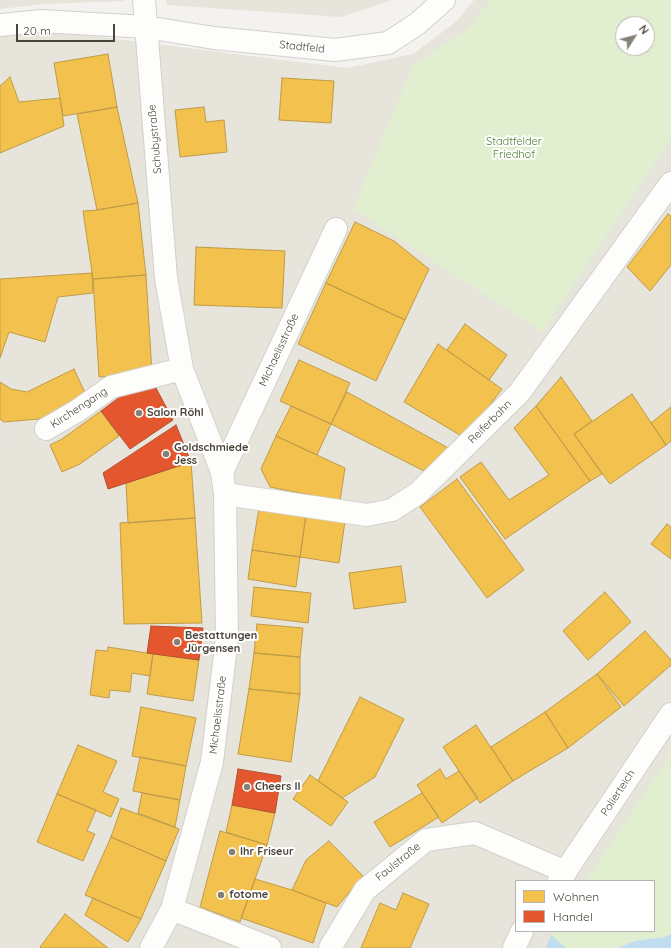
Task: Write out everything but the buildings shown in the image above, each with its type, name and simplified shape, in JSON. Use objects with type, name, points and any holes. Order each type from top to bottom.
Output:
[{"type":"street","name":"Schubystraße","points":[[144,0],[166,278]]},
{"type":"street","name":"Stadtfeld","points":[[0,25],[42,21],[146,27],[214,38],[335,50],[388,43],[417,24],[444,0]]},
{"type":"street","name":"Reiferbahn","points":[[225,494],[367,515],[392,510],[418,493],[520,392],[671,183]]},
{"type":"street","name":"Michaelisstraße","points":[[222,472],[336,229]]},
{"type":"street","name":"Michaelisstraße","points":[[151,948],[172,909],[212,762],[227,638],[225,494],[222,472],[182,369],[166,278]]},
{"type":"street","name":"Kirchengang","points":[[46,429],[77,411],[111,387],[182,369]]},
{"type":"street","name":"Polierteich","points":[[562,876],[671,714]]},
{"type":"street","name":"Faulstraße","points":[[330,948],[365,890],[426,840],[475,833],[562,876]]},
{"type":"street","points":[[172,909],[270,948]]},
{"type":"street","points":[[514,948],[522,932]]},
{"type":"shaded area","points":[[0,0],[125,1],[44,4],[0,9]]},
{"type":"shaded area","points":[[166,0],[390,1],[341,17],[167,5]]},
{"type":"shaded area","points":[[474,0],[671,0],[671,948],[0,948],[0,35],[45,30],[347,68],[413,54],[457,21]]},
{"type":"shaded area","points":[[0,419],[6,422],[8,439],[0,448]]},
{"type":"green space","name":"Stadtfelder Friedhof","points":[[491,0],[671,0],[671,139],[542,332],[353,209],[413,65],[467,29]]},
{"type":"green space","points":[[671,753],[671,948],[546,948],[554,932],[655,932],[655,880],[587,880]]},
{"type":"water","points":[[671,934],[671,948],[618,948],[635,941],[665,937]]},
{"type":"water","points":[[551,935],[566,948],[546,948]]},
{"type":"place","name":"Salon Röhl","points":[[139,413]]},
{"type":"place","name":"Goldschmiede Jess","points":[[166,454]]},
{"type":"place","name":"Bestattungen Jürgensen","points":[[177,642]]},
{"type":"place","name":"Cheers II","points":[[247,787]]},
{"type":"place","name":"Ihr Friseur","points":[[232,852]]},
{"type":"place","name":"fotome","points":[[221,895]]}]
